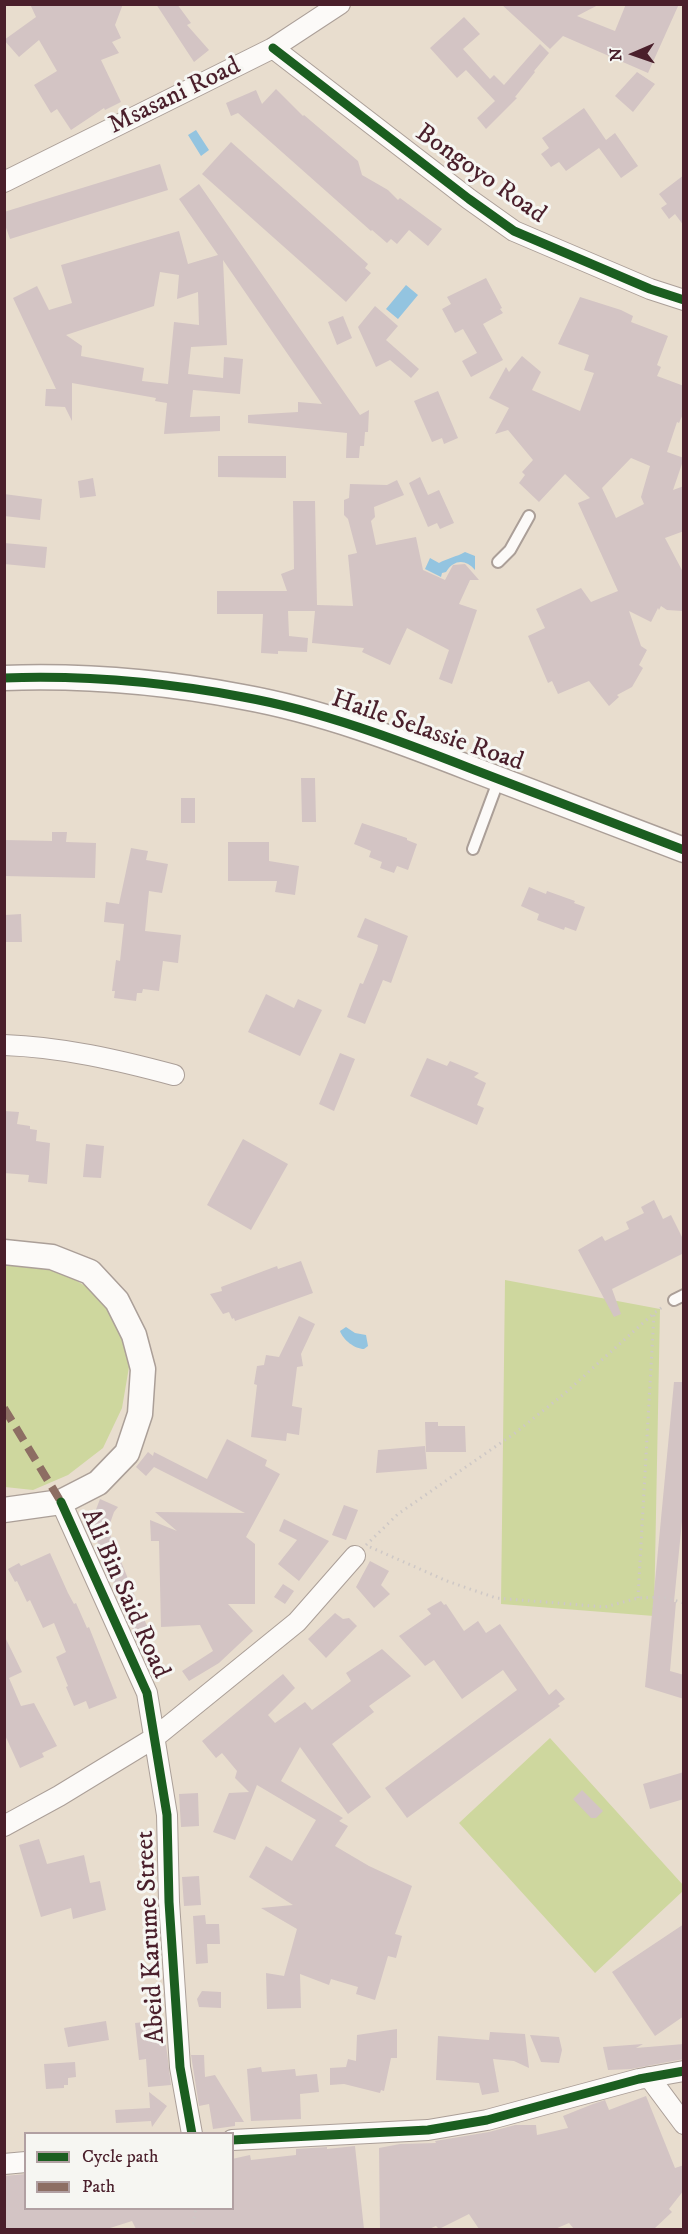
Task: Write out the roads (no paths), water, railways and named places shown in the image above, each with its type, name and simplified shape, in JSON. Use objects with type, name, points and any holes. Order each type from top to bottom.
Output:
[{"type":"street","name":"Msasani Road","points":[[4,182],[273,48],[340,4]]},
{"type":"street","name":"Bongoyo Road","points":[[273,48],[514,231],[650,289],[684,300]]},
{"type":"street","name":"Haile Selassie Road","points":[[4,678],[138,681],[245,697],[335,720],[499,779],[684,850]]},
{"type":"street","points":[[4,1045],[30,1046],[84,1054],[127,1062],[174,1075]]},
{"type":"street","points":[[4,1252],[52,1257],[90,1272],[117,1301],[134,1335],[143,1369],[140,1414],[127,1453],[98,1483],[61,1503],[4,1510]]},
{"type":"street","name":"Ali Bin Said Road","points":[[61,1503],[147,1694],[154,1738]]},
{"type":"street","points":[[4,1826],[59,1796],[154,1738],[297,1622],[360,1551]]},
{"type":"street","name":"Abeid Karume Street","points":[[154,1738],[167,1815],[169,1902],[180,2067],[192,2132]]},
{"type":"street","points":[[234,2140],[428,2130],[487,2120],[650,2077],[684,2071]]},
{"type":"street","points":[[650,2077],[684,2124]]},
{"type":"street","points":[[4,2164],[24,2162]]},
{"type":"lane","points":[[498,562],[510,550],[529,516]]},
{"type":"lane","points":[[473,849],[499,779]]},
{"type":"water","points":[[196,130],[209,150],[201,156],[188,135]]},
{"type":"water","points":[[406,285],[418,295],[398,319],[386,309]]},
{"type":"water","points":[[465,552],[475,556],[475,570],[464,562],[456,563],[442,573],[441,577],[425,569],[430,558],[439,563]]},
{"type":"water","points":[[346,1327],[355,1333],[366,1335],[368,1346],[361,1349],[347,1341],[340,1331]]}]
